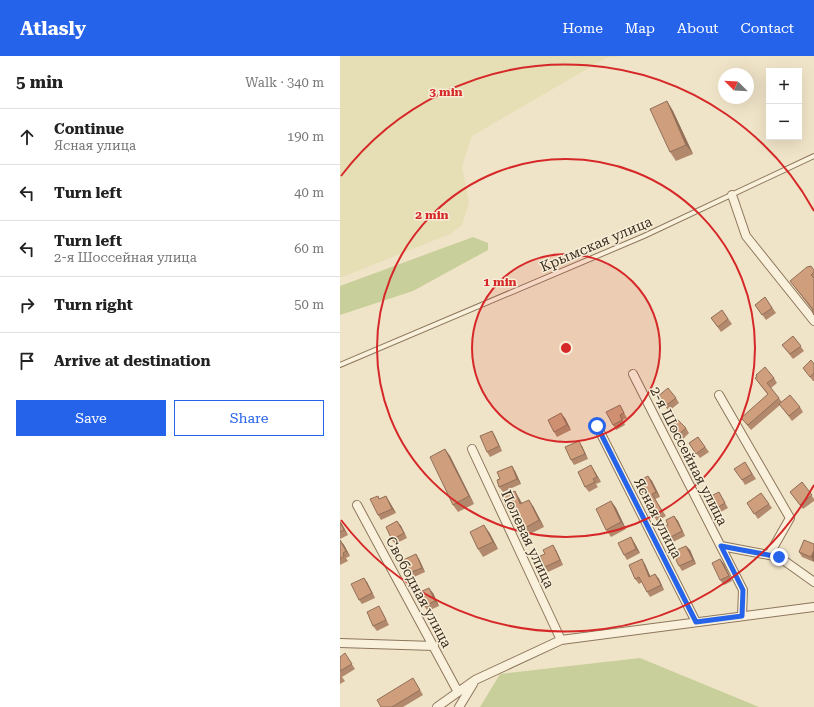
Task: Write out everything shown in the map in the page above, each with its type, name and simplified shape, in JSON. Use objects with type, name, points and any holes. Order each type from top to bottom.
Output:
[{"type":"street","points":[[732,194],[746,236],[814,321]]},
{"type":"street","name":"2-я Шоссейная улица","points":[[633,374],[743,590],[742,616]]},
{"type":"street","points":[[719,396],[790,518],[769,555]]},
{"type":"street","name":"Ясная улица","points":[[597,426],[696,622]]},
{"type":"street","name":"Полевая улица","points":[[472,449],[561,640]]},
{"type":"street","name":"Свободная улица","points":[[358,505],[458,692]]},
{"type":"street","points":[[721,546],[779,557],[814,582]]},
{"type":"street","points":[[437,707],[475,680],[561,640],[814,607]]},
{"type":"street","points":[[340,642],[434,646]]},
{"type":"street","points":[[459,707],[475,680]]},
{"type":"lane","name":"Крымская улица","points":[[340,366],[644,236],[814,156]]},
{"type":"shaded area","points":[[340,56],[622,56],[606,58],[472,136],[462,166],[469,203],[462,225],[450,234],[340,278]]},
{"type":"green space","points":[[473,237],[488,243],[488,250],[413,291],[340,315],[340,286]]},
{"type":"green space","points":[[640,658],[759,707],[480,707],[500,674]]},
{"type":"building","points":[[667,101],[686,145],[670,152],[650,109]]},
{"type":"building","points":[[811,266],[814,270],[811,275],[814,278],[814,315],[812,308],[790,281],[807,267]]},
{"type":"building","points":[[765,297],[772,308],[762,315],[755,305]]},
{"type":"building","points":[[722,310],[728,319],[718,327],[711,318]]},
{"type":"building","points":[[793,336],[801,346],[790,354],[782,345]]},
{"type":"building","points":[[811,360],[814,364],[814,373],[810,377],[803,368]]},
{"type":"building","points":[[765,367],[774,378],[767,383],[779,398],[748,425],[741,418],[768,394],[755,378],[757,377],[756,375]]},
{"type":"building","points":[[668,388],[676,398],[665,406],[657,397]]},
{"type":"building","points":[[790,395],[800,407],[789,416],[779,404]]},
{"type":"building","points":[[620,405],[624,413],[620,415],[622,420],[613,425],[606,412]]},
{"type":"building","points":[[561,413],[567,425],[554,432],[548,420]]},
{"type":"building","points":[[676,418],[686,428],[678,435],[669,424]]},
{"type":"building","points":[[492,431],[499,446],[487,452],[480,436]]},
{"type":"building","points":[[698,437],[705,447],[696,454],[689,443]]},
{"type":"building","points":[[579,441],[585,454],[571,460],[565,447]]},
{"type":"building","points":[[445,449],[469,496],[453,505],[430,457]]},
{"type":"building","points":[[745,462],[752,474],[742,480],[734,469]]},
{"type":"building","points":[[591,465],[597,477],[593,479],[595,482],[585,487],[578,472]]},
{"type":"building","points":[[512,466],[517,479],[499,487],[497,480],[500,479],[497,472]]},
{"type":"building","points":[[648,476],[656,492],[652,494],[662,511],[653,517],[648,508],[650,507],[637,482]]},
{"type":"building","points":[[802,482],[812,495],[800,505],[790,492]]},
{"type":"building","points":[[515,491],[520,504],[529,500],[539,520],[525,528],[514,505],[507,508],[502,497]]},
{"type":"building","points":[[719,492],[725,503],[714,510],[707,498]]},
{"type":"building","points":[[761,493],[769,504],[754,514],[747,503]]},
{"type":"building","points":[[378,496],[379,499],[386,496],[392,509],[378,515],[370,499]]},
{"type":"building","points":[[611,501],[621,522],[606,530],[596,509]]},
{"type":"building","points":[[674,516],[682,531],[669,538],[664,527],[668,525],[666,520]]},
{"type":"building","points":[[397,521],[404,533],[392,540],[386,527]]},
{"type":"building","points":[[340,522],[344,530],[340,532]]},
{"type":"building","points":[[484,525],[493,542],[478,549],[470,532]]},
{"type":"building","points":[[631,537],[636,549],[624,555],[618,543]]},
{"type":"building","points":[[340,540],[346,551],[343,553],[344,556],[340,559]]},
{"type":"building","points":[[804,540],[814,544],[814,550],[811,557],[799,552]]},
{"type":"building","points":[[553,545],[560,560],[545,567],[540,556],[545,554],[543,550]]},
{"type":"building","points":[[686,546],[693,560],[679,566],[672,552]]},
{"type":"building","points":[[416,554],[422,568],[409,573],[403,560]]},
{"type":"building","points":[[642,559],[649,577],[655,574],[661,585],[647,592],[639,577],[635,579],[629,565]]},
{"type":"building","points":[[720,559],[729,576],[720,580],[712,563]]},
{"type":"building","points":[[364,578],[372,593],[359,600],[351,584]]},
{"type":"building","points":[[429,588],[435,601],[424,606],[418,593]]},
{"type":"building","points":[[379,606],[386,620],[373,626],[367,612]]},
{"type":"building","points":[[345,653],[352,664],[340,671],[340,657]]},
{"type":"building","points":[[413,678],[420,690],[392,707],[381,707],[377,700]]},
{"type":"route","points":[[597,426],[696,622],[742,616],[743,590],[721,546],[779,557]]}]
